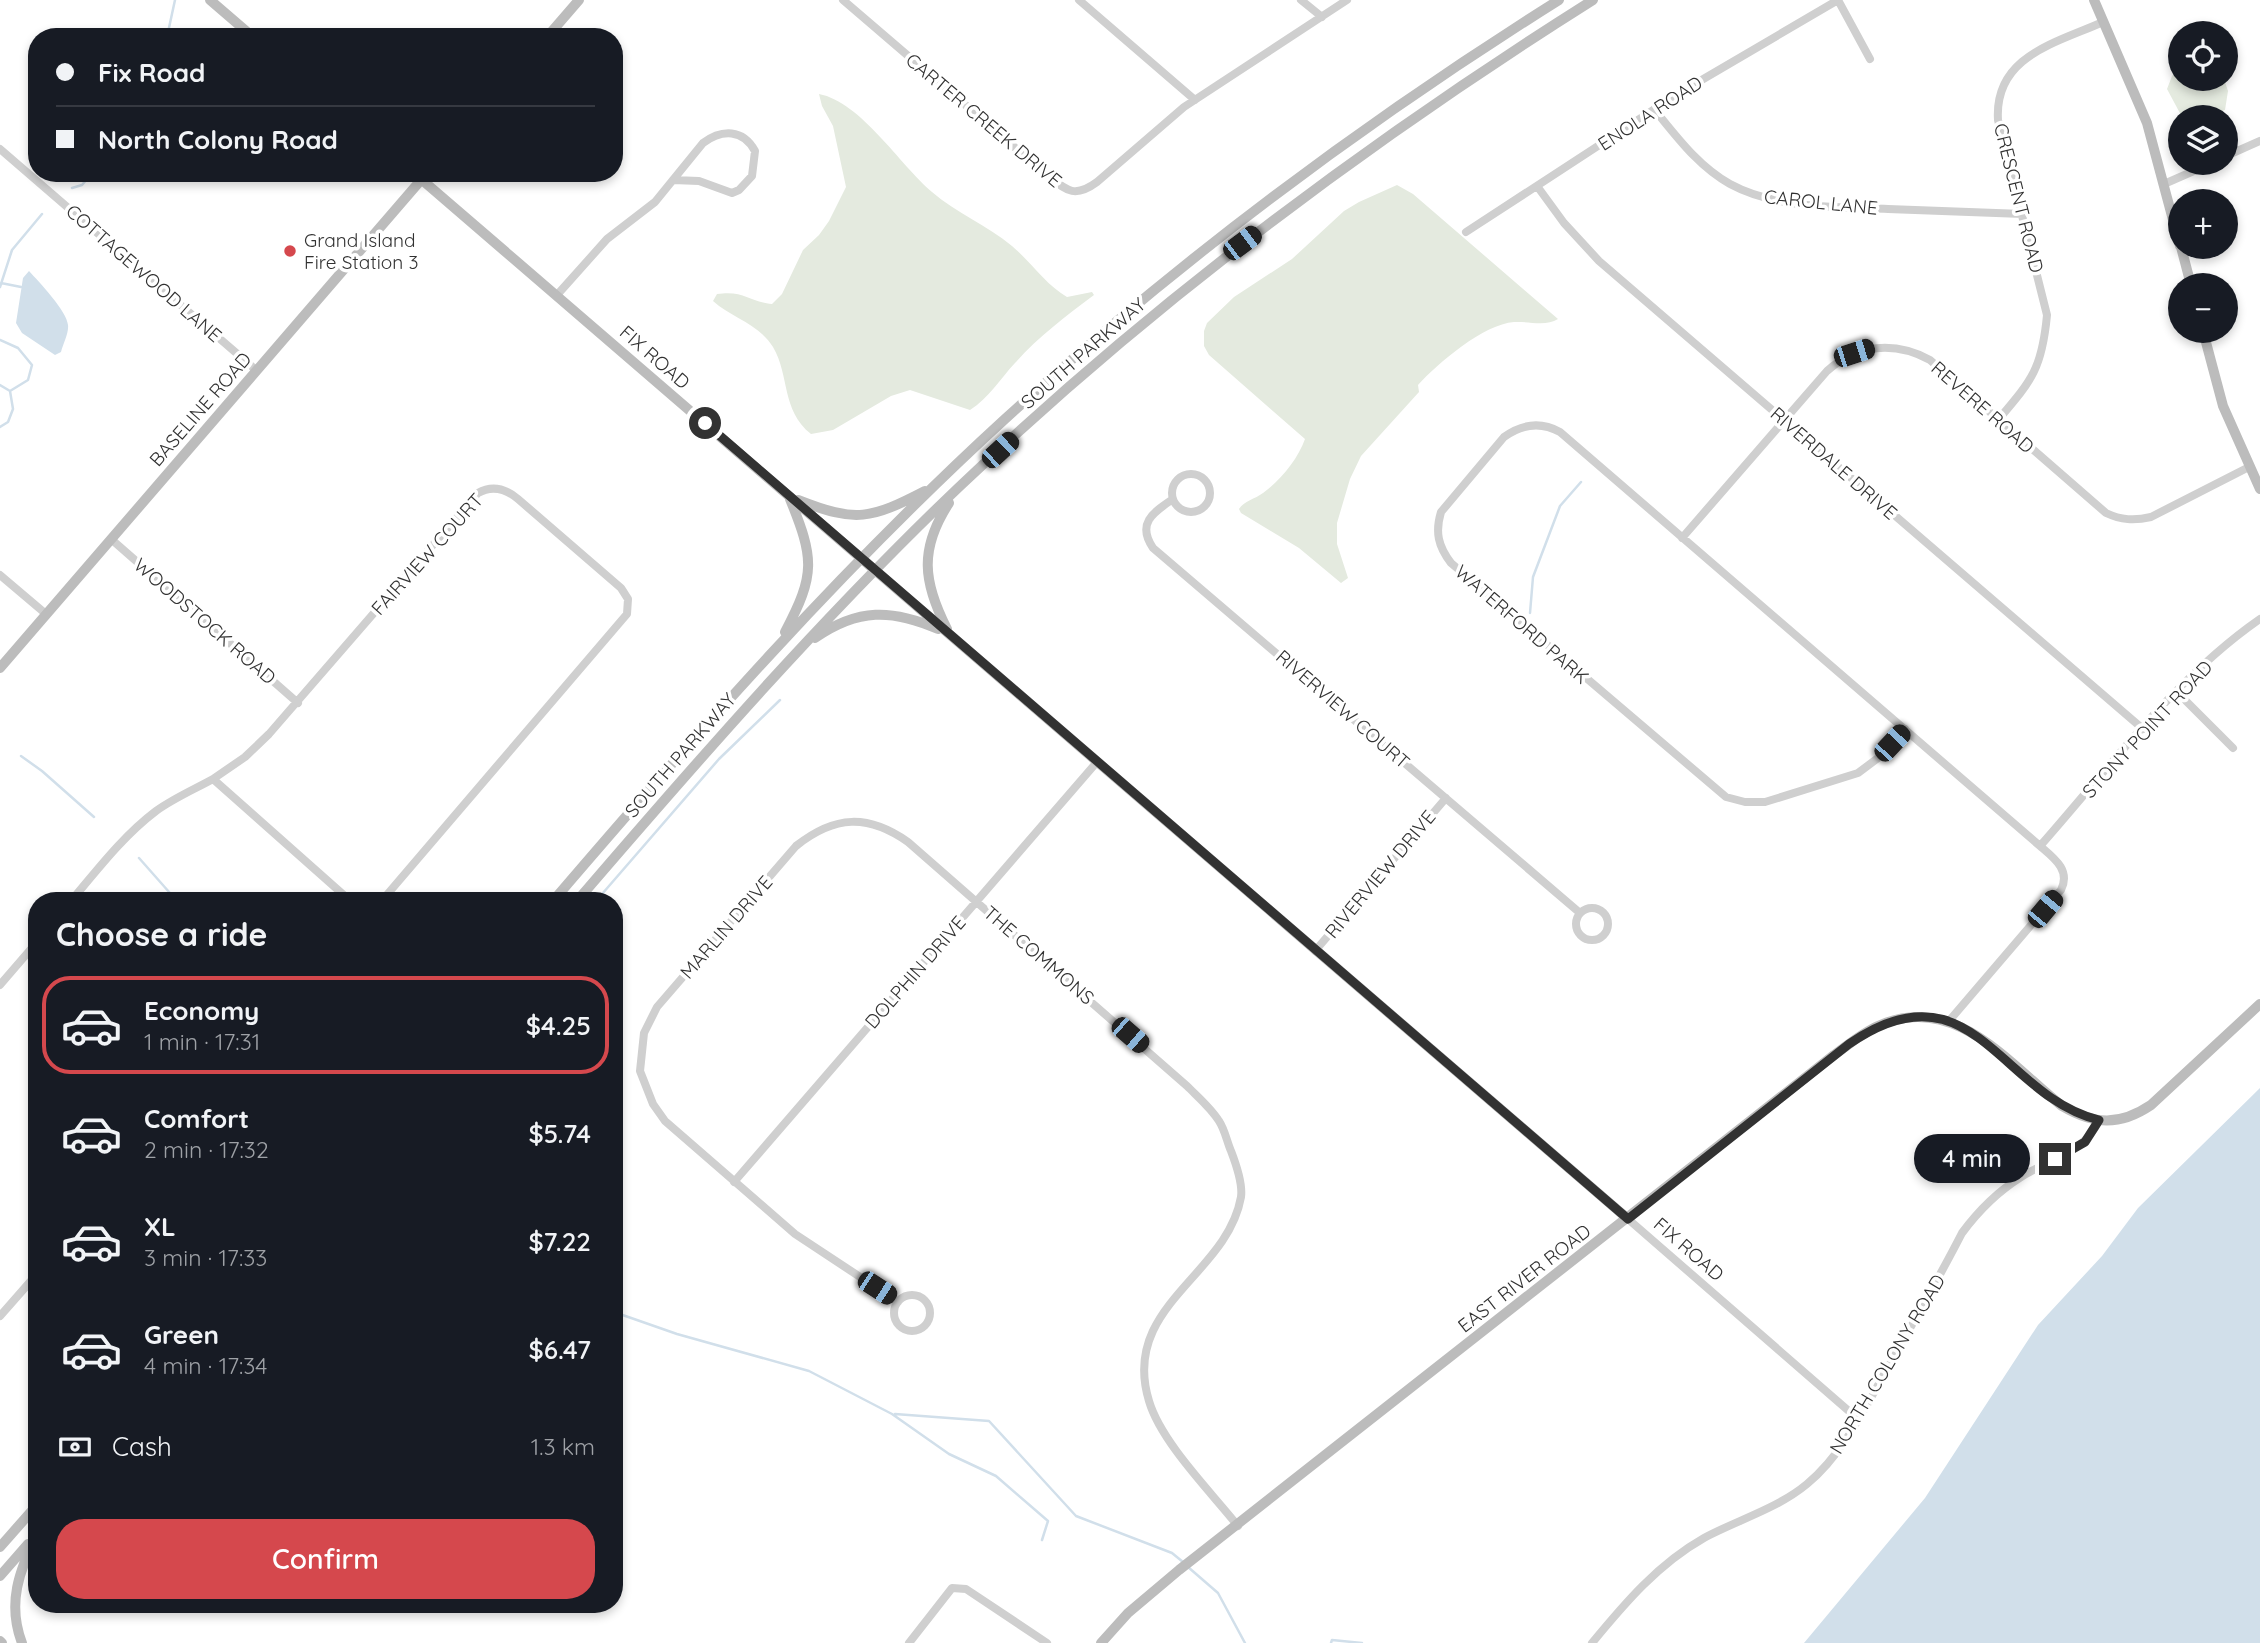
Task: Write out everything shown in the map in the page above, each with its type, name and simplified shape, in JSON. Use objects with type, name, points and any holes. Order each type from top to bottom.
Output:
[{"type":"main road","points":[[210,0],[243,28]]},
{"type":"main road","points":[[555,28],[579,0]]},
{"type":"main road","name":"SOUTH PARKWAY","points":[[561,892],[779,644],[861,559],[1058,372],[1220,237],[1407,101],[1559,0]]},
{"type":"main road","name":"SOUTH PARKWAY","points":[[585,892],[789,659],[875,570],[1040,413],[1255,233],[1424,110],[1593,0]]},
{"type":"main road","points":[[2094,0],[2141,108],[2168,199]]},
{"type":"main road","name":"BASELINE ROAD","points":[[0,668],[415,182]]},
{"type":"main road","name":"FIX ROAD","points":[[429,182],[861,559],[1628,1219]]},
{"type":"main road","points":[[2206,343],[2223,406],[2260,489]]},
{"type":"main road","points":[[789,496],[823,509],[860,515],[890,509],[936,486]]},
{"type":"main road","points":[[950,634],[931,593],[927,575],[928,559],[934,531],[960,487]]},
{"type":"main road","points":[[779,644],[806,590],[810,571],[807,545],[789,496]]},
{"type":"main road","points":[[789,659],[830,628],[872,614],[899,615],[950,634]]},
{"type":"main road","name":"EAST RIVER ROAD","points":[[1101,1643],[1119,1621],[1179,1570],[1864,1034],[1901,1018],[1925,1017],[1949,1021],[1988,1044],[2062,1106],[2078,1115],[2121,1121],[2151,1105],[2260,1004]]},
{"type":"main road","points":[[0,1547],[28,1515]]},
{"type":"main road","points":[[0,1540],[18,1527]]},
{"type":"main road","points":[[0,1576],[28,1545]]},
{"type":"main road","points":[[22,1643],[14,1609],[22,1564],[28,1552]]},
{"type":"street","name":"CARTER CREEK DRIVE","points":[[844,0],[1068,190],[1079,192],[1091,186],[1195,100]]},
{"type":"street","points":[[1079,0],[1195,100],[1347,0]]},
{"type":"street","points":[[1301,0],[1322,17]]},
{"type":"street","points":[[1838,0],[1870,59]]},
{"type":"street","name":"ENOLA ROAD","points":[[1466,232],[1654,109],[1838,0]]},
{"type":"street","name":"CRESCENT ROAD","points":[[1998,419],[2030,382],[2044,342],[2047,315],[1998,120],[2000,91],[2019,62],[2103,22]]},
{"type":"street","name":"CAROL LANE","points":[[1654,109],[1692,155],[1732,185],[1752,194],[1829,206],[2023,214]]},
{"type":"street","points":[[557,295],[607,239],[655,202],[703,143],[712,136],[732,132],[747,140],[755,151],[752,176],[739,190],[732,193],[699,181],[673,180]]},
{"type":"street","points":[[2238,151],[2260,141]]},
{"type":"street","name":"COTTAGEWOOD LANE","points":[[0,149],[28,173]]},
{"type":"street","points":[[2164,184],[2185,175]]},
{"type":"street","name":"COTTAGEWOOD LANE","points":[[38,182],[256,370]]},
{"type":"street","name":"RIVERDALE DRIVE","points":[[1537,186],[1564,223],[1600,261],[2143,729]]},
{"type":"street","name":"REVERE ROAD","points":[[1682,537],[1837,362],[1854,353],[1882,347],[1898,347],[1930,360],[2106,513],[2116,517],[2138,520],[2151,517],[2249,467]]},
{"type":"street","name":"WATERFORD PARK","points":[[1905,729],[1878,758],[1858,773],[1765,802],[1745,802],[1726,797],[1451,563],[1442,552],[1437,534],[1445,504],[1504,437],[1515,429],[1532,424],[1553,428],[1905,729],[2063,869],[2061,890],[1949,1021]]},
{"type":"street","name":"RIVERVIEW COURT","points":[[1184,475],[1196,475],[1208,484],[1208,501],[1197,510],[1185,510],[1174,499],[1174,484],[1184,475]]},
{"type":"street","name":"FAIRVIEW COURT","points":[[79,892],[126,836],[159,808],[213,779],[245,757],[299,703],[482,490],[503,490],[519,499],[621,588],[628,599],[629,610],[623,621],[389,892]]},
{"type":"street","name":"RIVERVIEW COURT","points":[[1174,499],[1155,511],[1150,518],[1147,535],[1153,548],[1580,913]]},
{"type":"street","name":"WOODSTOCK ROAD","points":[[111,539],[299,703]]},
{"type":"street","points":[[0,575],[46,614]]},
{"type":"street","name":"STONY POINT ROAD","points":[[2040,846],[2177,692],[2225,645],[2260,620]]},
{"type":"street","points":[[2177,692],[2234,748]]},
{"type":"street","name":"DOLPHIN DRIVE","points":[[734,1182],[1097,762]]},
{"type":"street","points":[[213,779],[340,892]]},
{"type":"street","name":"RIVERVIEW DRIVE","points":[[1315,951],[1446,798]]},
{"type":"street","name":"MARLIN DRIVE","points":[[898,1302],[795,1234],[665,1121],[653,1104],[640,1071],[641,1046],[649,1019],[689,969],[796,846],[820,829],[832,824],[862,822],[893,832],[977,901]]},
{"type":"street","name":"THE COMMONS","points":[[977,901],[1187,1086],[1220,1121],[1236,1163],[1241,1195],[1232,1225],[1225,1238],[1157,1322],[1146,1351],[1145,1371],[1148,1400],[1163,1433],[1238,1526]]},
{"type":"street","name":"RIVERVIEW COURT","points":[[1589,908],[1601,911],[1608,920],[1604,935],[1595,940],[1583,937],[1576,928],[1580,913],[1589,908]]},
{"type":"street","points":[[0,985],[28,952]]},
{"type":"street","name":"NORTH COLONY ROAD","points":[[1592,1643],[1637,1590],[1682,1551],[1791,1496],[1806,1485],[1833,1457],[1858,1419],[1974,1216],[2022,1176],[2085,1142],[2099,1120]]},
{"type":"street","name":"FIX ROAD","points":[[1628,1219],[1858,1419]]},
{"type":"street","points":[[0,1316],[28,1284]]},
{"type":"street","points":[[908,1295],[921,1298],[929,1310],[925,1326],[910,1331],[898,1325],[894,1314],[898,1302],[908,1295]]},
{"type":"street","points":[[909,1643],[952,1588],[956,1587],[966,1589],[1047,1643]]},
{"type":"shaded area","points":[[2168,91],[2228,91],[2226,105],[2176,105]]},
{"type":"shaded area","points":[[819,94],[835,99],[865,121],[932,192],[1012,246],[1059,292],[1067,297],[1092,292],[1094,295],[1033,344],[989,394],[970,410],[910,390],[891,396],[833,430],[811,434],[801,425],[790,404],[782,369],[773,347],[760,332],[713,301],[717,294],[726,293],[772,304],[782,294],[803,250],[829,221],[846,187],[833,126]]},
{"type":"shaded area","points":[[1397,185],[1413,194],[1558,319],[1542,323],[1514,322],[1489,330],[1449,356],[1418,385],[1419,392],[1361,456],[1350,479],[1337,523],[1337,544],[1348,578],[1341,583],[1299,548],[1241,513],[1241,506],[1263,493],[1282,476],[1305,439],[1209,355],[1204,346],[1204,331],[1207,323],[1234,297],[1292,259],[1344,211]]},
{"type":"shaded area","points":[[29,271],[52,297],[66,319],[66,338],[61,352],[55,355],[22,333],[16,323],[23,278]]},
{"type":"shaded area","points":[[2260,1088],[2260,1643],[1804,1643],[1925,1498],[2038,1325],[2102,1256],[2138,1208]]},
{"type":"waterway","points":[[169,28],[175,0]]},
{"type":"waterway","points":[[72,188],[84,182]]},
{"type":"waterway","points":[[0,287],[12,250],[42,214]]},
{"type":"waterway","points":[[1,283],[21,287]]},
{"type":"waterway","points":[[0,340],[18,348],[32,365],[28,380],[10,391],[13,409],[8,422],[0,427]]},
{"type":"waterway","points":[[0,385],[10,391]]},
{"type":"waterway","points":[[1530,613],[1533,577],[1560,506],[1581,482]]},
{"type":"waterway","points":[[604,892],[719,759],[780,700]]},
{"type":"waterway","points":[[21,756],[94,817]]},
{"type":"waterway","points":[[139,858],[169,892]]},
{"type":"waterway","points":[[623,1315],[677,1334],[809,1371],[892,1414],[949,1454],[996,1476],[1048,1521],[1042,1540]]},
{"type":"waterway","points":[[895,1414],[989,1421],[1076,1516],[1172,1553],[1183,1562]]},
{"type":"waterway","points":[[1188,1567],[1218,1593],[1245,1643]]},
{"type":"waterway","points":[[1331,1643],[1332,1640],[1362,1643]]},
{"type":"place","name":"Grand Island Fire Station 3","points":[[290,251]]},
{"type":"route","points":[[705,423],[1628,1219],[1849,1044],[1872,1029],[1901,1018],[1937,1018],[1963,1027],[1988,1044],[2062,1106],[2078,1115],[2099,1120],[2085,1142],[2055,1159]]}]
